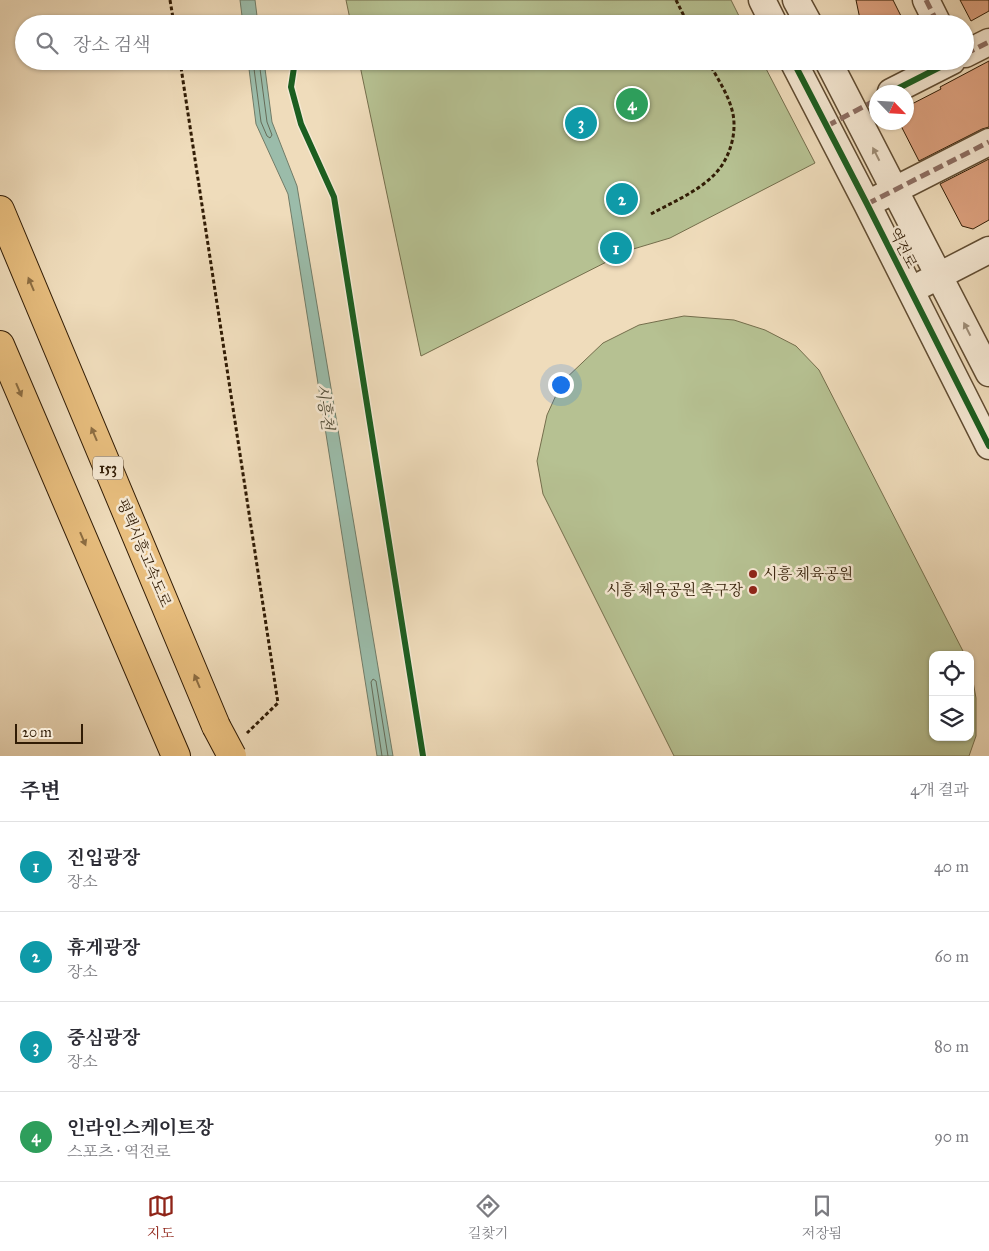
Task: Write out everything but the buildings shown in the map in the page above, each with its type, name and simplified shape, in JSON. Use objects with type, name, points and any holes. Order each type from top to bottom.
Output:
[{"type":"highway","name":"평택시흥고속도로","points":[[0,210],[216,726],[238,746]]},
{"type":"highway","points":[[0,345],[174,751]]},
{"type":"street","points":[[762,0],[770,15]]},
{"type":"street","points":[[796,0],[804,15]]},
{"type":"street","points":[[926,0],[934,15]]},
{"type":"street","points":[[974,50],[989,42]]},
{"type":"street","name":"역전로","points":[[799,70],[989,446]]},
{"type":"street","name":"역전로","points":[[835,70],[865,106],[894,190],[989,373]]},
{"type":"street","points":[[905,85],[934,70]]},
{"type":"street","points":[[827,126],[865,106]]},
{"type":"street","points":[[867,204],[989,142]]},
{"type":"street","points":[[911,290],[989,250]]},
{"type":"path","points":[[170,0],[172,15]]},
{"type":"path","points":[[676,0],[684,15]]},
{"type":"path","points":[[181,70],[278,703],[238,746]]},
{"type":"path","points":[[651,214],[696,188],[714,175],[726,157],[733,137],[733,115],[726,94],[713,70]]},
{"type":"shaded area","points":[[346,0],[731,0],[738,15],[349,15]]},
{"type":"shaded area","points":[[361,70],[767,70],[815,163],[670,238],[630,250],[421,356]]},
{"type":"shaded area","name":"시흥 체육공원 축구장","points":[[684,316],[734,320],[765,330],[796,346],[819,370],[963,651],[929,651],[929,741],[974,741],[974,687],[976,698],[976,736],[969,756],[674,756],[543,494],[537,461],[547,415],[562,382],[603,343],[639,325]]},
{"type":"water","points":[[240,0],[255,0],[257,15],[242,15]]},
{"type":"water","name":"시흥천","points":[[249,70],[265,70],[272,122],[297,186],[393,756],[377,756],[288,194],[256,124]]},
{"type":"marked path","points":[[926,0],[934,15]]},
{"type":"marked path","points":[[974,50],[989,42]]},
{"type":"marked path","points":[[827,126],[869,104]]},
{"type":"marked path","points":[[867,204],[989,142]]},
{"type":"cycle path","points":[[294,70],[291,87],[301,124],[334,197],[423,756]]},
{"type":"cycle path","points":[[798,70],[989,446]]},
{"type":"cycle path","points":[[905,85],[934,70]]},
{"type":"place","name":"인라인스케이트장","points":[[632,104]]},
{"type":"place","name":"중심광장","points":[[581,123]]},
{"type":"place","name":"휴게광장","points":[[622,199]]},
{"type":"place","name":"진입광장","points":[[616,248]]},
{"type":"place","name":"시흥 체육공원","points":[[753,574]]},
{"type":"place","name":"시흥 체육공원 축구장","points":[[753,590]]}]
